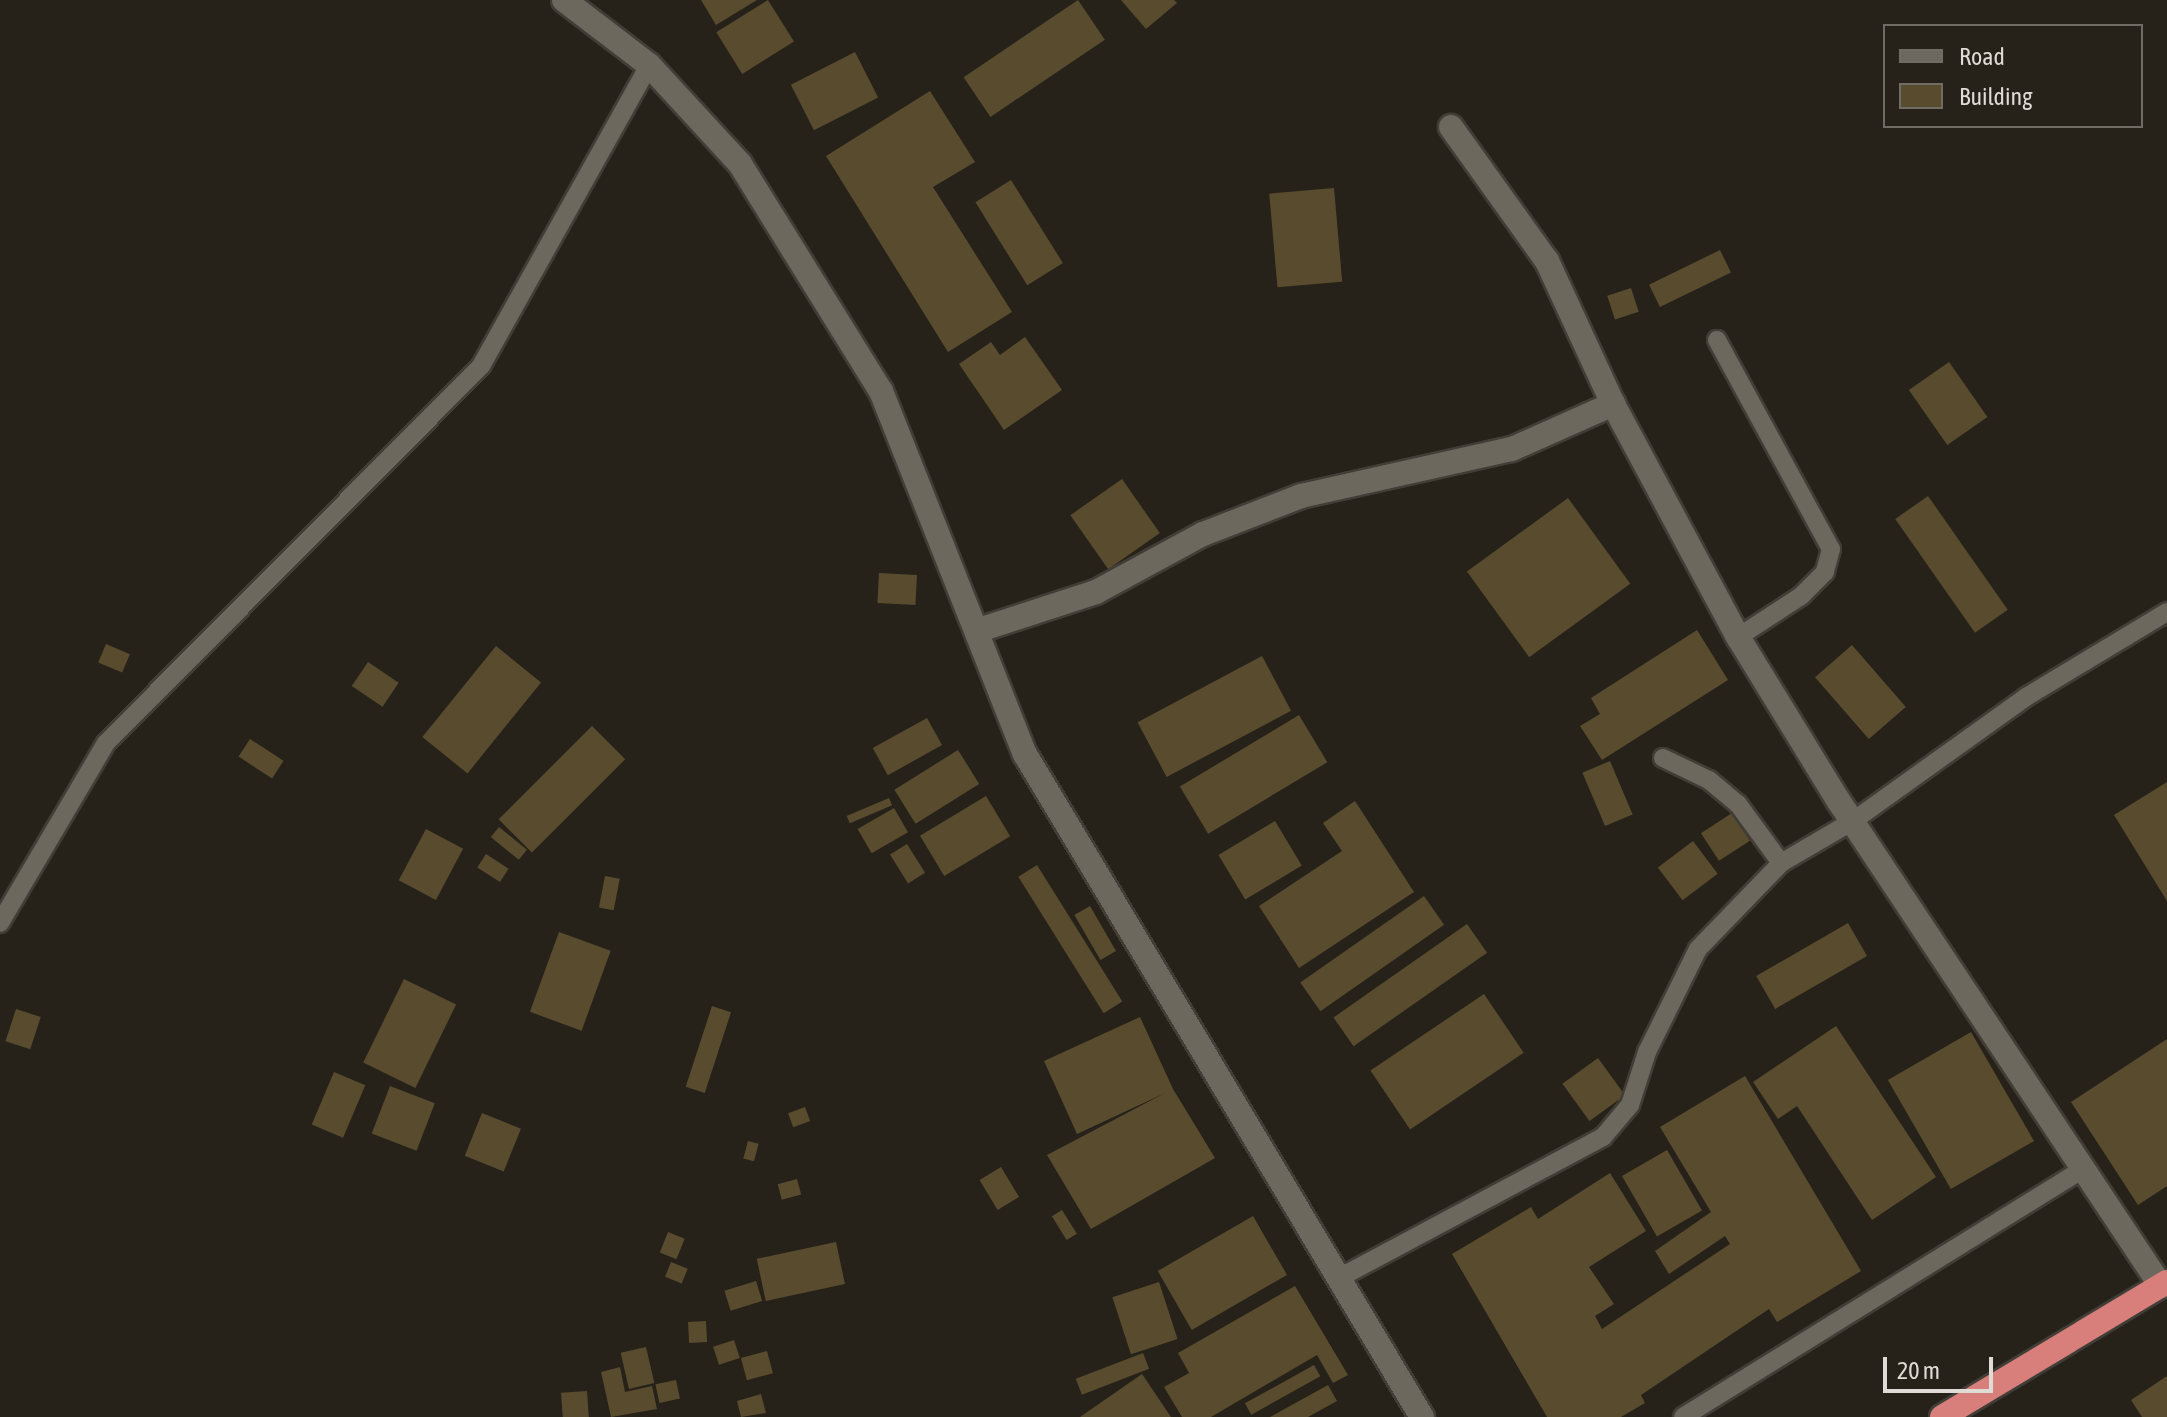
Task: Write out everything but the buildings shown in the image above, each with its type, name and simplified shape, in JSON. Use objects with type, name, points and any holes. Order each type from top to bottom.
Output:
[{"type":"highway","points":[[1942,1417],[2164,1284]]},
{"type":"street","points":[[564,0],[649,65],[740,164],[881,391],[979,630],[1025,754],[1422,1417]]},
{"type":"street","points":[[1451,127],[1547,261],[1613,404],[1738,637],[1853,821],[2083,1169],[2164,1284]]},
{"type":"street","points":[[979,630],[1096,592],[1203,534],[1301,496],[1512,449],[1613,404]]},
{"type":"lane","points":[[0,923],[106,743],[481,366],[649,65]]},
{"type":"lane","points":[[1717,340],[1831,549],[1817,580],[1738,637]]},
{"type":"lane","points":[[1337,1279],[1603,1137],[1630,1105],[1647,1052],[1698,949],[1781,863],[1853,821],[2026,697],[2167,612]]},
{"type":"lane","points":[[1663,758],[1709,780],[1738,804],[1781,863]]},
{"type":"lane","points":[[1683,1417],[2083,1169]]}]
